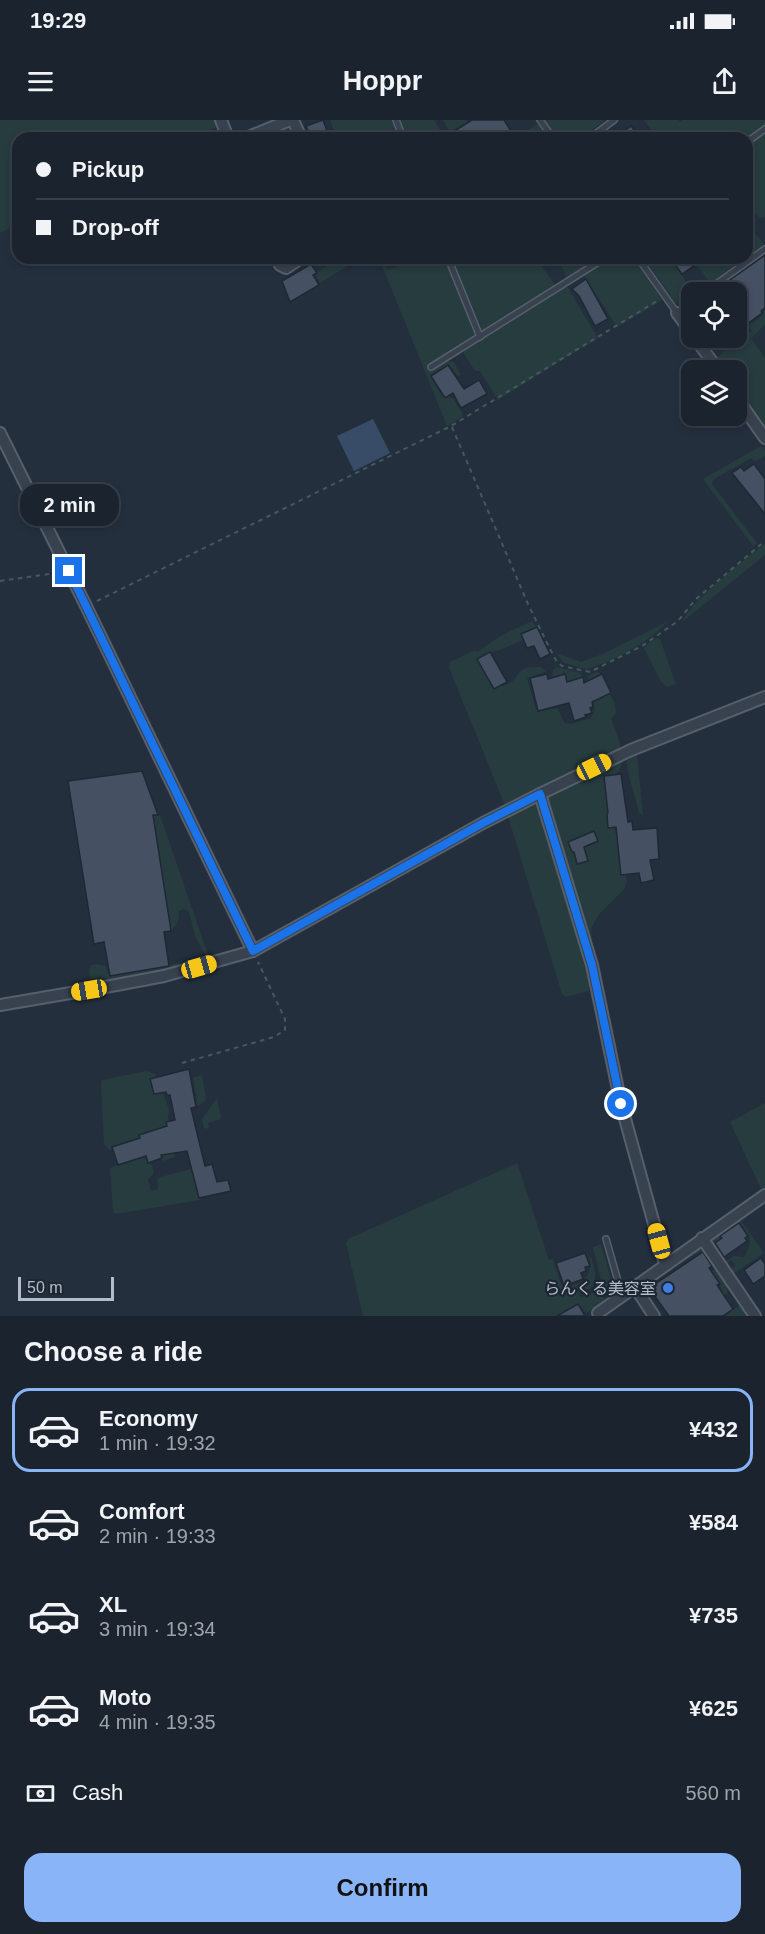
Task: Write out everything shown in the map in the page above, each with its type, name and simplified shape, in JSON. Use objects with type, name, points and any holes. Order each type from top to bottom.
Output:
[{"type":"street","points":[[262,132],[294,120]]},
{"type":"street","points":[[280,264],[286,268],[292,264]]},
{"type":"street","points":[[677,313],[681,318]]},
{"type":"street","points":[[747,413],[765,438]]},
{"type":"street","points":[[0,433],[253,951]]},
{"type":"street","points":[[0,1005],[153,978],[253,951],[483,823],[540,794],[631,750],[765,697]]},
{"type":"street","points":[[540,794],[592,965],[621,1104],[665,1264]]},
{"type":"street","points":[[598,1313],[765,1195]]},
{"type":"street","points":[[702,1238],[755,1316]]},
{"type":"street","points":[[635,1287],[654,1316]]},
{"type":"lane","points":[[598,132],[614,120]]},
{"type":"lane","points":[[450,264],[480,337]]},
{"type":"lane","points":[[431,367],[596,264]]},
{"type":"lane","points":[[642,264],[677,313],[681,310]]},
{"type":"lane","points":[[719,282],[744,264]]},
{"type":"lane","points":[[606,1239],[622,1296]]},
{"type":"path","points":[[86,606],[451,426],[665,296]]},
{"type":"path","points":[[451,426],[528,604],[557,662],[562,666],[590,672],[642,646],[678,621],[695,600],[765,541]]},
{"type":"path","points":[[0,582],[69,571]]},
{"type":"path","points":[[182,1063],[274,1037],[285,1030],[285,1019],[253,951]]},
{"type":"green space","points":[[0,120],[214,120],[217,127],[206,132],[12,132],[12,227],[0,233]]},
{"type":"green space","points":[[330,120],[393,120],[398,132],[335,132]]},
{"type":"green space","points":[[399,120],[434,120],[442,132],[404,132]]},
{"type":"green space","points":[[443,120],[466,120],[467,122],[450,132]]},
{"type":"green space","points":[[543,120],[605,120],[589,132],[552,132]]},
{"type":"green space","points":[[644,120],[678,120],[680,122],[683,120],[765,120],[765,125],[753,133],[653,132]]},
{"type":"green space","points":[[538,124],[543,131],[542,132],[524,132]]},
{"type":"green space","points":[[283,129],[290,132],[275,132]]},
{"type":"green space","points":[[765,133],[765,217],[760,218],[753,212],[753,142]]},
{"type":"green space","points":[[753,232],[761,240],[764,245],[753,253]]},
{"type":"green space","points":[[329,264],[350,264],[320,283],[316,276]]},
{"type":"green space","points":[[381,264],[384,264],[387,270],[404,264],[447,264],[475,335],[427,365],[431,371],[448,361],[454,362],[461,375],[458,376],[447,365],[430,375],[442,396],[453,398],[462,413],[462,417],[447,426]]},
{"type":"green space","points":[[454,264],[540,264],[555,285],[554,288],[483,332],[480,330]]},
{"type":"green space","points":[[563,264],[592,264],[568,279],[562,268]]},
{"type":"green space","points":[[601,264],[637,264],[662,300],[617,327],[585,274]]},
{"type":"green space","points":[[648,264],[673,264],[687,282],[681,282],[680,304],[675,302]]},
{"type":"green space","points":[[696,264],[737,264],[709,282]]},
{"type":"green space","points":[[565,287],[568,288],[598,338],[498,400],[480,371],[475,371],[464,354],[464,349]]},
{"type":"green space","points":[[765,310],[765,325],[751,338],[765,358],[765,427],[763,428],[747,405],[747,360],[717,360],[717,357],[726,348],[747,348],[747,334],[752,331],[749,326],[763,315]]},
{"type":"green space","points":[[761,446],[765,450],[765,456],[755,461],[751,458],[714,479],[712,484],[757,543],[753,546],[703,479]]},
{"type":"green space","points":[[765,544],[765,555],[681,623],[687,613],[707,592]]},
{"type":"green space","points":[[532,621],[537,627],[521,634],[523,640],[480,657],[496,686],[511,683],[526,668],[541,667],[546,672],[527,678],[536,709],[540,711],[557,708],[565,723],[570,724],[591,718],[595,710],[588,676],[599,672],[615,704],[616,713],[611,719],[622,752],[619,770],[608,778],[611,820],[627,881],[624,889],[599,914],[591,929],[594,964],[589,991],[566,997],[562,994],[504,803],[449,668],[450,662],[475,650],[477,652],[502,635]]},
{"type":"green space","points":[[667,622],[650,638],[630,651],[586,669],[564,663],[556,653],[581,662],[605,653]]},
{"type":"green space","points":[[658,638],[676,684],[667,687],[661,682],[644,648]]},
{"type":"green space","points":[[557,667],[580,673],[583,677],[567,683],[565,674],[557,676],[555,685],[552,675]]},
{"type":"green space","points":[[637,754],[643,815],[639,813],[627,767],[627,761]]},
{"type":"green space","points":[[154,815],[160,815],[209,958],[207,959],[195,935],[189,912],[184,909],[179,911],[178,922],[171,931],[155,829],[152,826]]},
{"type":"green space","points":[[187,961],[186,965],[110,980],[91,980],[89,970],[91,965],[105,966],[110,976]]},
{"type":"green space","points":[[147,1071],[155,1074],[157,1090],[164,1095],[169,1110],[168,1118],[175,1157],[163,1161],[144,1138],[109,1150],[104,1144],[102,1080]]},
{"type":"green space","points":[[202,1075],[206,1098],[198,1106],[193,1078]]},
{"type":"green space","points":[[217,1098],[221,1119],[208,1123],[209,1129],[204,1128],[202,1119]]},
{"type":"green space","points":[[765,1103],[765,1189],[762,1191],[730,1122]]},
{"type":"green space","points":[[133,1158],[145,1158],[152,1165],[154,1173],[148,1179],[151,1191],[158,1189],[157,1180],[160,1177],[195,1170],[201,1195],[200,1200],[116,1214],[113,1212],[110,1168]]},
{"type":"green space","points":[[517,1163],[549,1260],[553,1259],[561,1284],[565,1288],[585,1281],[591,1266],[589,1257],[591,1256],[595,1274],[593,1285],[579,1294],[581,1298],[592,1293],[598,1294],[604,1297],[604,1301],[587,1313],[578,1304],[566,1311],[567,1316],[363,1316],[346,1243],[348,1239]]},
{"type":"green space","points":[[740,1219],[764,1253],[733,1274],[730,1270],[736,1265],[731,1260],[726,1264],[713,1245],[713,1237]],"holes":[[[739,1222],[750,1238],[750,1244],[744,1257],[734,1256],[726,1261],[714,1244],[721,1238],[720,1234]]]},
{"type":"green space","points":[[601,1244],[615,1293],[611,1296],[603,1288],[593,1247]]},
{"type":"green space","points":[[697,1249],[705,1252],[713,1263],[708,1267],[712,1271],[717,1269],[730,1288],[727,1290],[728,1293],[717,1301],[715,1300],[723,1293],[716,1277],[692,1293],[709,1263],[702,1253],[699,1252],[675,1266],[674,1264]]},
{"type":"green space","points":[[741,1305],[749,1316],[725,1316],[721,1310],[729,1308],[731,1311]]},
{"type":"water","points":[[373,419],[390,453],[354,471],[337,436]]},
{"type":"building","points":[[323,120],[327,131],[309,132],[306,126]]},
{"type":"building","points":[[472,120],[504,120],[511,132],[453,132]]},
{"type":"building","points":[[631,126],[636,132],[623,132]]},
{"type":"building","points":[[765,255],[765,308],[747,324],[747,282],[727,282]]},
{"type":"building","points":[[311,264],[317,273],[313,275],[319,285],[290,302],[282,281]]},
{"type":"building","points":[[674,264],[694,264],[695,265],[682,274]]},
{"type":"building","points":[[586,279],[608,319],[595,326],[579,296],[572,289]]},
{"type":"building","points":[[448,365],[464,389],[479,380],[487,394],[461,408],[453,393],[445,398],[431,376]]},
{"type":"building","points":[[754,464],[765,479],[765,514],[732,473],[741,467],[744,471]]},
{"type":"building","points":[[537,627],[550,654],[540,659],[534,646],[527,648],[521,634]]},
{"type":"building","points":[[490,652],[507,682],[494,689],[477,659]]},
{"type":"building","points":[[547,674],[548,679],[565,674],[567,682],[583,677],[584,683],[602,674],[611,693],[592,702],[593,707],[590,708],[592,713],[574,721],[569,703],[538,711],[530,678]]},
{"type":"building","points":[[142,771],[158,815],[153,815],[171,931],[164,932],[169,966],[110,976],[104,942],[94,944],[68,781]]},
{"type":"building","points":[[621,774],[628,822],[632,821],[633,830],[657,828],[659,859],[650,860],[654,880],[641,883],[639,873],[621,875],[616,827],[608,828],[604,776]]},
{"type":"building","points":[[594,831],[598,841],[584,847],[588,861],[577,864],[568,842]]},
{"type":"building","points":[[189,1069],[196,1107],[191,1108],[205,1166],[212,1164],[217,1182],[228,1180],[231,1191],[199,1198],[187,1151],[161,1155],[162,1158],[148,1163],[146,1156],[118,1165],[112,1147],[140,1138],[139,1135],[167,1126],[166,1122],[175,1120],[170,1095],[166,1092],[154,1094],[150,1079]]},
{"type":"building","points":[[739,1223],[748,1236],[745,1238],[747,1241],[724,1257],[715,1243],[722,1238],[720,1236]]},
{"type":"building","points":[[703,1252],[712,1266],[709,1268],[720,1284],[717,1285],[733,1309],[723,1316],[669,1316],[649,1288]]},
{"type":"building","points":[[585,1253],[590,1266],[585,1267],[586,1271],[581,1273],[583,1279],[564,1286],[556,1263]]},
{"type":"building","points":[[761,1258],[765,1264],[765,1276],[753,1284],[744,1270]]},
{"type":"building","points":[[578,1304],[585,1316],[557,1316]]},
{"type":"place","name":"らんくる美容室","points":[[668,1288]]},
{"type":"route","points":[[69,571],[253,951],[483,823],[540,794],[592,965],[621,1104]]}]
